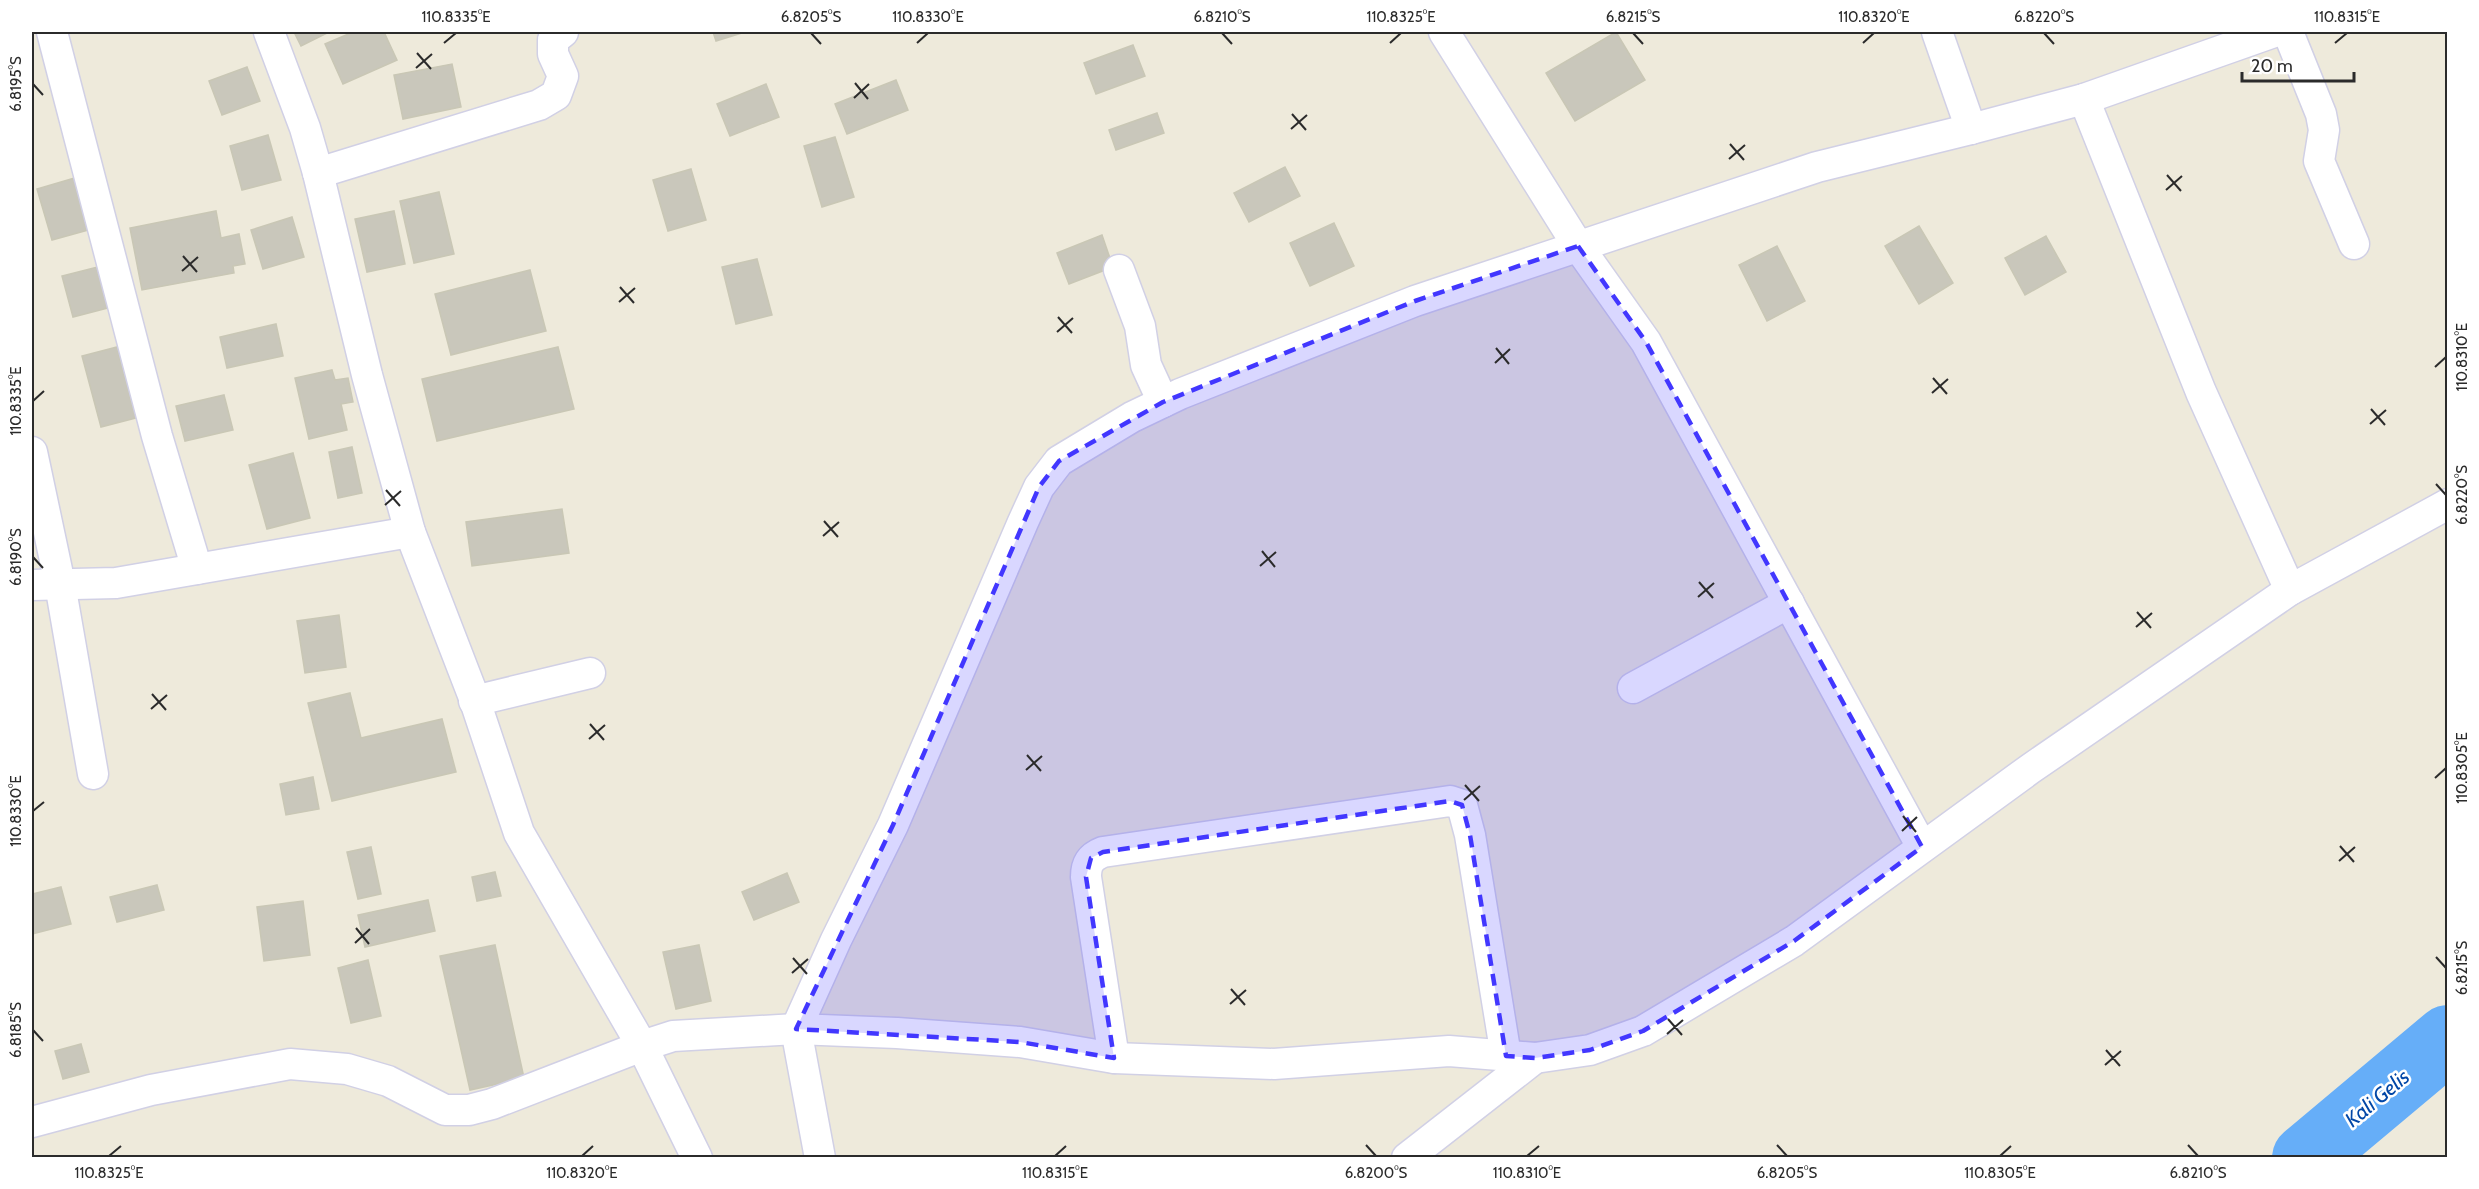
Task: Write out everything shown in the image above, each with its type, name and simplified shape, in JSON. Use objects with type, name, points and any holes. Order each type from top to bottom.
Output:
[{"type":"street","points":[[52,32],[157,436],[197,569]]},
{"type":"street","points":[[269,32],[305,128],[318,173],[367,375],[410,532],[474,700],[519,833],[642,1046],[697,1158]]},
{"type":"street","points":[[318,173],[473,126],[548,100],[556,95],[563,76],[553,54],[553,40],[563,32]]},
{"type":"street","points":[[1444,32],[1578,246],[1647,342],[1922,847]]},
{"type":"street","points":[[1937,32],[1971,129]]},
{"type":"street","points":[[820,1158],[796,1029],[836,940],[893,825],[1039,487],[1059,461],[1132,417],[1155,385],[1415,301],[1817,166],[2084,99],[2220,40],[2274,32]]},
{"type":"street","points":[[2288,32],[2321,114],[2324,130],[2319,161],[2354,244]]},
{"type":"street","points":[[2084,99],[2200,392],[2290,591]]},
{"type":"street","points":[[1119,270],[1140,326],[1155,385]]},
{"type":"street","points":[[32,452],[46,584],[93,774]]},
{"type":"street","points":[[32,1122],[151,1090],[290,1064],[347,1069],[388,1082],[445,1110],[469,1110],[492,1104],[672,1036],[796,1029],[897,1032],[1020,1041],[1114,1058],[1274,1064],[1449,1051],[1535,1058],[1590,1050],[1642,1031],[1794,941],[2030,769],[2290,591],[2448,504]]},
{"type":"street","points":[[46,584],[116,583],[410,532]]},
{"type":"street","points":[[1633,688],[1789,603]]},
{"type":"street","points":[[474,700],[590,673]]},
{"type":"street","points":[[1114,1058],[1086,877],[1086,868],[1091,858],[1103,852],[1450,801],[1462,805],[1470,835],[1506,1056]]},
{"type":"street","points":[[1407,1158],[1535,1058]]},
{"type":"highlighted area","points":[[1578,246],[1646,342],[1922,847],[1794,941],[1643,1031],[1590,1050],[1535,1058],[1506,1056],[1470,835],[1462,805],[1450,801],[1103,852],[1091,858],[1086,877],[1114,1058],[1020,1042],[796,1029],[893,825],[1039,487],[1059,461],[1163,402],[1415,301]]},
{"type":"building","points":[[294,32],[329,32],[301,46]]},
{"type":"building","points":[[353,32],[384,32],[397,60],[343,84],[325,44]]},
{"type":"building","points":[[713,32],[745,32],[716,41]]},
{"type":"building","points":[[1616,32],[1645,80],[1575,121],[1546,73]]},
{"type":"building","points":[[1133,45],[1145,76],[1096,94],[1084,63]]},
{"type":"building","points":[[452,64],[461,107],[403,119],[394,75]]},
{"type":"building","points":[[247,67],[260,101],[222,115],[209,81]]},
{"type":"building","points":[[896,80],[908,110],[847,134],[835,104]]},
{"type":"building","points":[[766,84],[779,117],[730,136],[717,104]]},
{"type":"building","points":[[1157,113],[1164,133],[1116,150],[1109,130]]},
{"type":"building","points":[[268,135],[281,180],[242,190],[230,146]]},
{"type":"building","points":[[835,137],[854,197],[822,207],[804,146]]},
{"type":"building","points":[[1285,167],[1300,196],[1249,222],[1234,193]]},
{"type":"building","points":[[691,169],[706,220],[668,231],[653,180]]},
{"type":"building","points":[[78,177],[92,229],[52,240],[37,189]]},
{"type":"building","points":[[439,192],[454,254],[414,263],[400,201]]},
{"type":"building","points":[[216,211],[221,238],[239,234],[245,264],[233,266],[234,273],[142,290],[130,228]]},
{"type":"building","points":[[394,211],[405,264],[367,272],[355,219]]},
{"type":"building","points":[[292,217],[304,257],[263,269],[251,230]]},
{"type":"building","points":[[1334,223],[1354,266],[1310,286],[1290,243]]},
{"type":"building","points":[[1919,226],[1953,283],[1919,304],[1885,246]]},
{"type":"building","points":[[1102,235],[1113,267],[1069,284],[1057,253]]},
{"type":"building","points":[[2046,236],[2066,272],[2025,295],[2005,258]]},
{"type":"building","points":[[1777,246],[1805,301],[1767,321],[1739,265]]},
{"type":"building","points":[[757,259],[772,315],[736,324],[722,267]]},
{"type":"building","points":[[98,267],[108,308],[73,317],[62,276]]},
{"type":"building","points":[[530,270],[546,331],[451,355],[435,294]]},
{"type":"building","points":[[276,324],[283,356],[227,368],[220,337]]},
{"type":"building","points":[[117,347],[136,418],[101,427],[82,356]]},
{"type":"building","points":[[558,347],[574,409],[437,441],[422,379]]},
{"type":"building","points":[[332,370],[335,380],[348,378],[353,402],[341,404],[347,430],[309,439],[295,378]]},
{"type":"building","points":[[224,395],[233,430],[185,441],[176,406]]},
{"type":"building","points":[[352,447],[362,493],[338,498],[329,452]]},
{"type":"building","points":[[293,453],[310,518],[267,529],[249,465]]},
{"type":"building","points":[[562,509],[569,553],[472,566],[466,522]]},
{"type":"building","points":[[339,615],[346,667],[305,673],[297,621]]},
{"type":"building","points":[[350,693],[361,738],[442,719],[456,772],[332,801],[308,703]]},
{"type":"building","points":[[313,777],[319,809],[286,815],[280,784]]},
{"type":"building","points":[[371,847],[381,894],[358,899],[347,852]]},
{"type":"building","points":[[495,872],[501,896],[477,901],[472,877]]},
{"type":"building","points":[[787,873],[799,902],[754,920],[742,892]]},
{"type":"building","points":[[157,885],[164,910],[117,922],[110,897]]},
{"type":"building","points":[[61,887],[71,924],[32,934],[32,894]]},
{"type":"building","points":[[428,900],[435,931],[365,947],[358,915]]},
{"type":"building","points":[[303,901],[310,955],[264,961],[257,907]]},
{"type":"building","points":[[495,945],[524,1078],[470,1090],[440,956]]},
{"type":"building","points":[[699,945],[711,1001],[676,1009],[663,952]]},
{"type":"building","points":[[368,960],[381,1016],[351,1023],[338,968]]},
{"type":"building","points":[[81,1044],[89,1072],[63,1079],[55,1051]]},
{"type":"waterway","name":"Kali Gelis","points":[[2306,1158],[2448,1039]]}]
